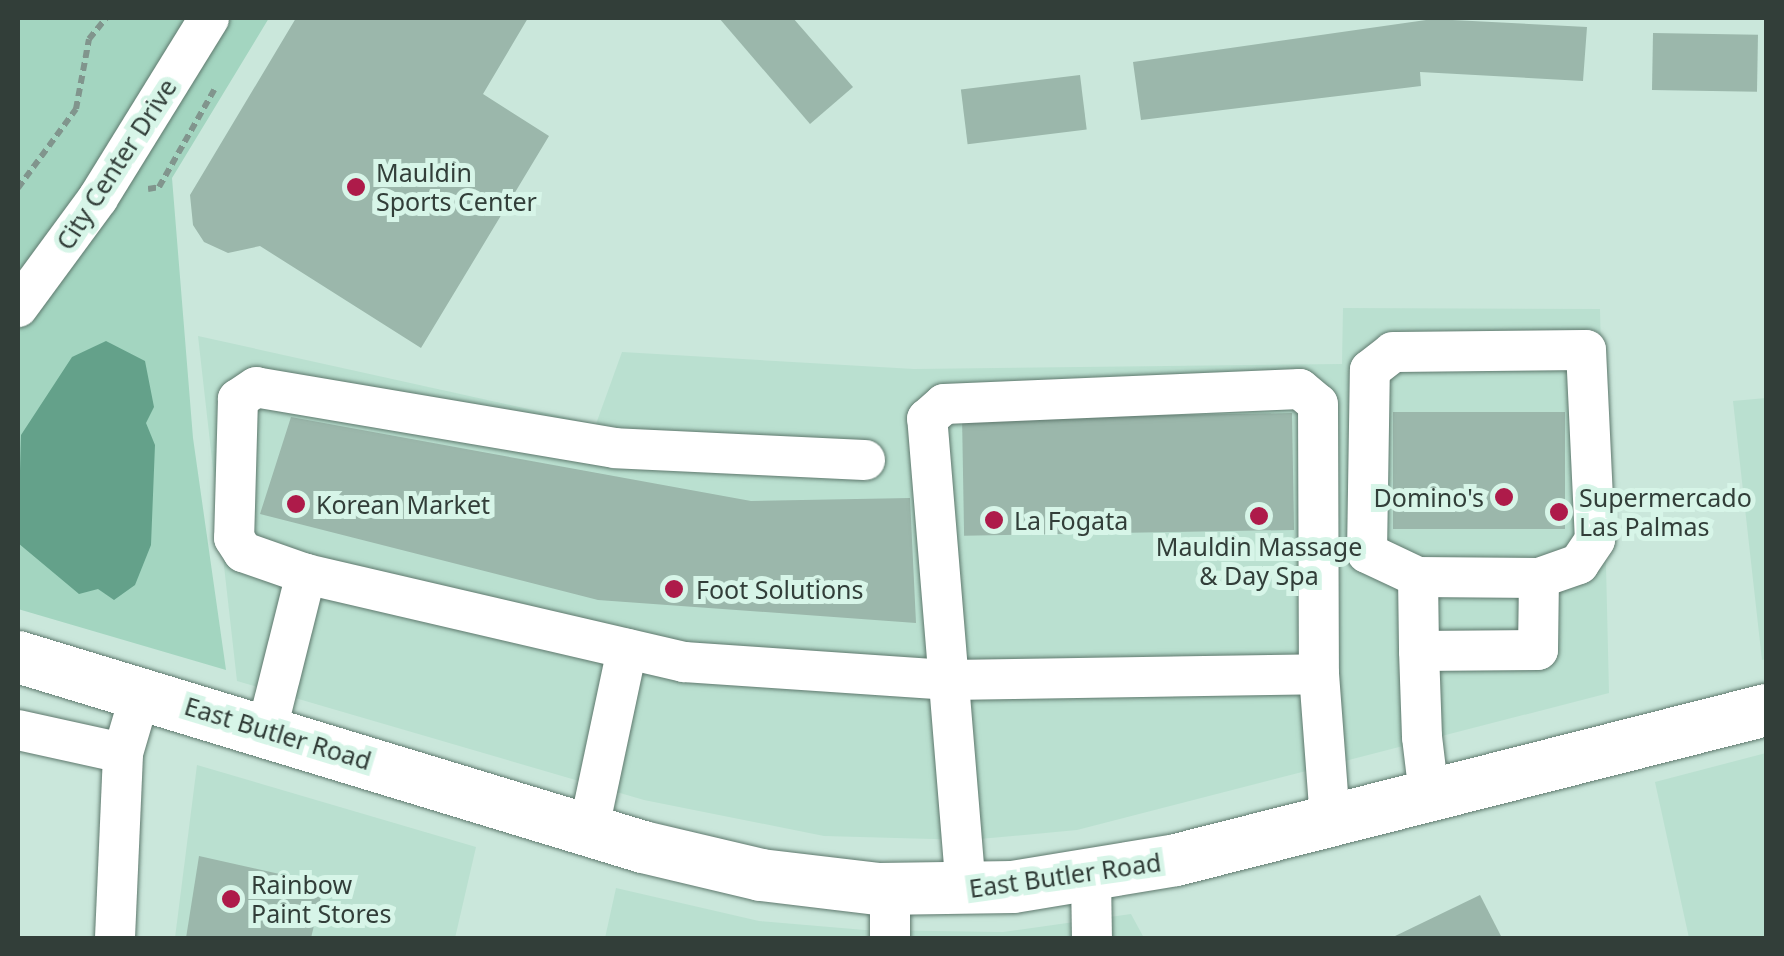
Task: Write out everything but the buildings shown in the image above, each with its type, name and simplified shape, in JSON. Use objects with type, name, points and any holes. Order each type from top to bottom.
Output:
[{"type":"main road","name":"East Butler Road","points":[[18,658],[890,914],[966,890],[1092,876],[1766,710]]},
{"type":"lane","name":"City Center Drive","points":[[18,307],[98,198],[209,18]]},
{"type":"lane","points":[[1586,350],[1595,540],[1579,564],[1539,578],[1418,577],[1367,553],[1370,370],[1392,352],[1586,350]]},
{"type":"lane","points":[[865,460],[615,448],[256,387],[238,399],[234,538],[242,552],[306,574],[684,662],[950,680],[1319,674]]},
{"type":"lane","points":[[966,890],[926,419],[944,404],[1300,389],[1318,404],[1319,674],[1330,820]]},
{"type":"lane","points":[[267,729],[306,574]]},
{"type":"lane","points":[[1418,577],[1429,794]]},
{"type":"lane","points":[[1420,651],[1538,650],[1539,578]]},
{"type":"lane","points":[[589,828],[627,649]]},
{"type":"lane","points":[[115,938],[123,753],[140,692]]},
{"type":"lane","points":[[18,730],[123,753]]},
{"type":"lane","points":[[1092,876],[1092,938]]},
{"type":"path","points":[[18,188],[76,109],[89,39],[106,18]]},
{"type":"shaded area","points":[[18,18],[269,18],[172,178],[193,438],[226,670],[18,609]]},
{"type":"shaded area","points":[[1343,308],[1600,309],[1609,693],[1077,830],[969,840],[824,836],[644,800],[237,681],[198,336],[596,424],[622,352],[914,369],[1342,364]]},
{"type":"shaded area","points":[[106,341],[145,361],[154,407],[146,423],[155,445],[151,545],[135,585],[114,600],[98,589],[79,594],[18,543],[21,435],[72,357]]},
{"type":"shaded area","points":[[1766,398],[1766,659],[1762,660],[1733,401]]},
{"type":"shaded area","points":[[1766,753],[1766,938],[1689,938],[1655,782]]},
{"type":"shaded area","points":[[197,765],[476,847],[455,938],[175,938]]},
{"type":"shaded area","points":[[616,888],[759,921],[865,930],[1003,932],[1131,914],[1144,938],[605,938]]},
{"type":"place","name":"Mauldin Sports Center","points":[[356,187]]},
{"type":"place","name":"Domino's","points":[[1504,497]]},
{"type":"place","name":"Korean Market","points":[[296,504]]},
{"type":"place","name":"Supermercado Las Palmas","points":[[1559,512]]},
{"type":"place","name":"Mauldin Massage & Day Spa","points":[[1259,516]]},
{"type":"place","name":"La Fogata","points":[[994,520]]},
{"type":"place","name":"Foot Solutions","points":[[674,589]]},
{"type":"place","name":"Rainbow Paint Stores","points":[[231,899]]}]
